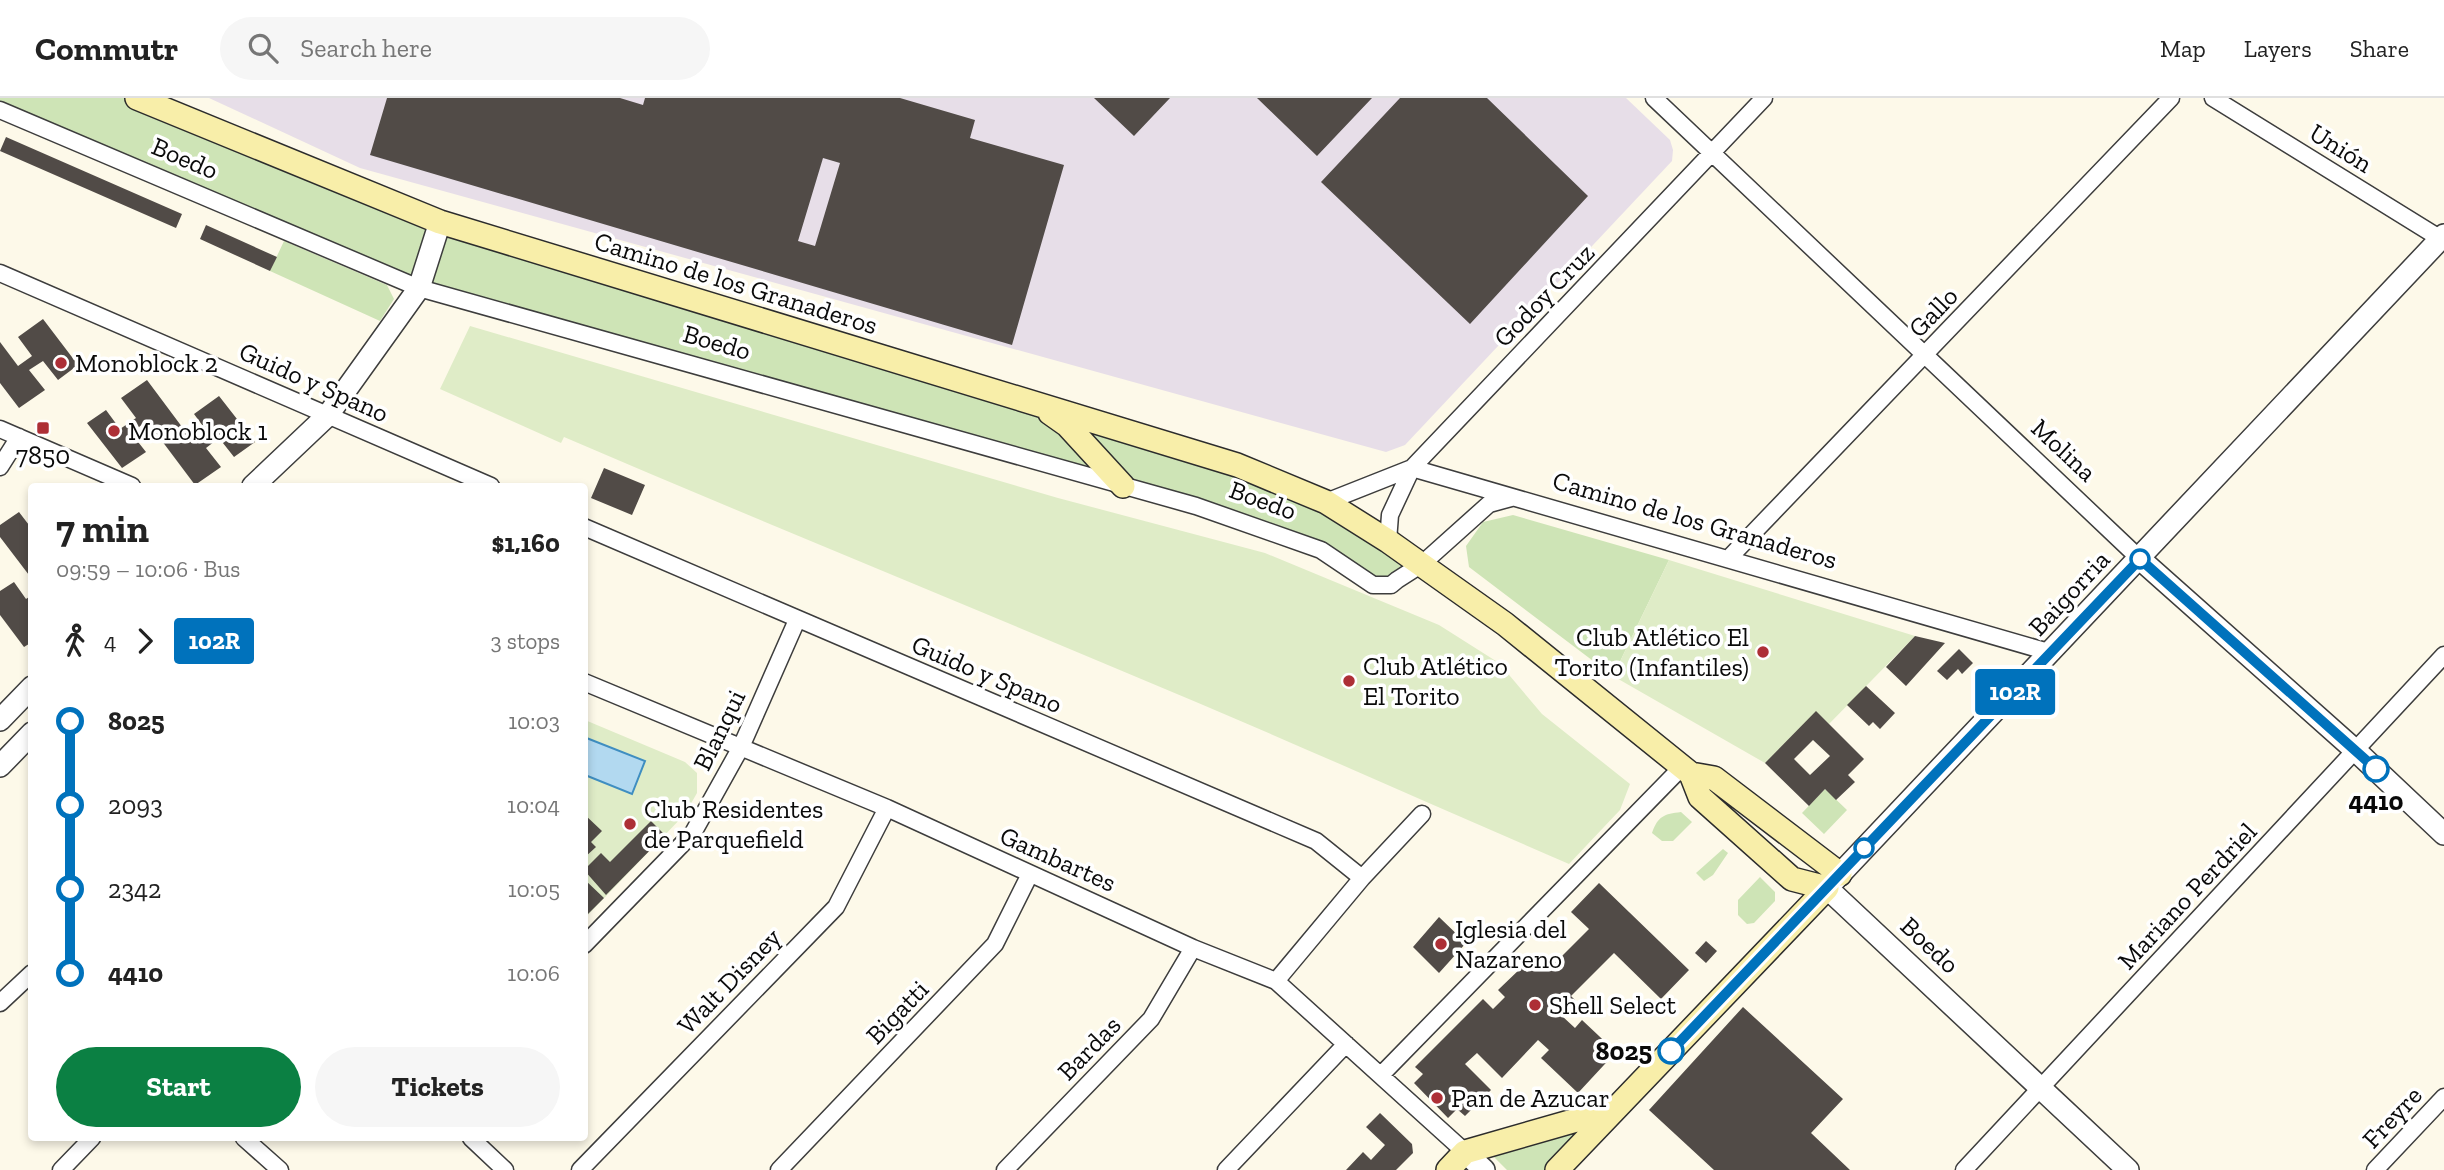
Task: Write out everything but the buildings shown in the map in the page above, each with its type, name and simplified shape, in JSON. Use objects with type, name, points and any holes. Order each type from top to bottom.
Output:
[{"type":"main road","name":"Camino de los Granaderos","points":[[137,98],[440,222],[1237,465],[1325,502],[1388,541]]},
{"type":"main road","points":[[1039,404],[1067,425],[1123,486]]},
{"type":"main road","name":"Boedo","points":[[1388,541],[1505,624],[1686,770],[1714,778],[1833,881]]},
{"type":"main road","name":"Boedo","points":[[1686,770],[1700,797],[1792,879],[1833,881]]},
{"type":"main road","name":"Baigorria","points":[[1557,1170],[1833,881]]},
{"type":"main road","points":[[1448,1170],[1465,1152],[1615,1109]]},
{"type":"street","name":"Molina","points":[[1654,98],[2140,559],[2356,751],[2444,834]]},
{"type":"street","name":"Godoy Cruz","points":[[1388,541],[1390,515],[1412,468],[1764,98]]},
{"type":"street","name":"Gallo","points":[[1729,558],[2171,98]]},
{"type":"street","name":"Unión","points":[[2213,98],[2443,238]]},
{"type":"street","name":"Boedo","points":[[0,110],[419,288],[1196,506],[1321,550],[1373,585],[1391,584],[1422,564],[1489,504],[1511,498]]},
{"type":"street","points":[[256,483],[328,415],[419,288],[440,222]]},
{"type":"street","name":"Baigorria","points":[[1833,881],[2443,238]]},
{"type":"street","name":"Guido y Spano","points":[[0,273],[484,483]]},
{"type":"street","points":[[0,429],[125,483]]},
{"type":"street","points":[[0,467],[19,437]]},
{"type":"street","points":[[1325,502],[1412,468]]},
{"type":"street","name":"Camino de los Granaderos","points":[[1412,468],[2052,653]]},
{"type":"street","name":"Guido y Spano","points":[[588,529],[1316,841],[1362,878]]},
{"type":"street","name":"Blanqui","points":[[588,941],[693,833],[741,747],[797,620]]},
{"type":"street","name":"Mariano Perdriel","points":[[1964,1170],[2444,655]]},
{"type":"street","name":"Gambartes","points":[[588,684],[887,808],[1193,947],[1276,981],[1465,1152]]},
{"type":"street","points":[[0,720],[28,691]]},
{"type":"street","points":[[0,766],[28,737]]},
{"type":"street","points":[[1381,1075],[1686,770]]},
{"type":"street","name":"Walt Disney","points":[[580,1170],[836,907],[887,808]]},
{"type":"street","points":[[1276,981],[1362,878],[1422,814]]},
{"type":"street","name":"Bigatti","points":[[779,1170],[995,944],[1030,874]]},
{"type":"street","name":"Boedo","points":[[1833,881],[2041,1088],[2128,1170]]},
{"type":"street","name":"Bardas","points":[[1005,1170],[1151,1019],[1193,947]]},
{"type":"street","points":[[0,1003],[28,977]]},
{"type":"street","points":[[1226,1170],[1346,1044]]},
{"type":"street","name":"Freyre","points":[[2375,1170],[2444,1097]]},
{"type":"street","points":[[61,1170],[89,1141]]},
{"type":"street","points":[[247,1141],[280,1170]]},
{"type":"street","points":[[474,1141],[505,1170]]},
{"type":"street","points":[[1465,1152],[1483,1170]]},
{"type":"shaded area","points":[[209,98],[1626,98],[1670,140],[1673,150],[1672,161],[1405,445],[1386,452],[360,168]]},
{"type":"green space","points":[[0,98],[137,98],[412,212],[1237,465],[1422,564],[1373,585],[1321,550],[419,288],[0,110]]},
{"type":"green space","points":[[284,241],[387,285],[394,299],[380,321],[270,271]]},
{"type":"green space","points":[[470,326],[1058,498],[1265,553],[1439,625],[1499,663],[1542,714],[1630,784],[1620,810],[1569,864],[1196,702],[564,437],[561,443],[440,389]]},
{"type":"green space","points":[[1513,515],[1669,560],[1613,676],[1469,567],[1466,546],[1483,522]]},
{"type":"green space","name":"Club Atlético El Torito (Infantiles)","points":[[1669,560],[1915,636],[1829,724],[1816,712],[1765,763],[1613,676]]},
{"type":"green space","name":"Club Residentes de Parquefield","points":[[588,721],[685,762],[697,773],[697,793],[685,814],[588,915]]},
{"type":"green space","points":[[1825,789],[1847,810],[1824,834],[1802,813]]},
{"type":"green space","points":[[1681,812],[1692,822],[1673,841],[1662,841],[1652,833],[1662,817]]},
{"type":"green space","points":[[1723,849],[1728,853],[1713,875],[1704,881],[1696,873]]},
{"type":"green space","points":[[1760,877],[1775,892],[1775,901],[1754,923],[1747,924],[1738,915],[1738,900]]},
{"type":"green space","points":[[1589,1129],[1549,1170],[1507,1170],[1493,1156]]},
{"type":"water","points":[[588,739],[645,761],[632,794],[588,776]]},
{"type":"bus line","name":"102R","points":[[1671,1051],[2140,559],[2376,769]]},
{"type":"place","name":"Monoblock 2","points":[[61,363]]},
{"type":"place","name":"7850","points":[[43,428]]},
{"type":"place","name":"Monoblock 1","points":[[114,431]]},
{"type":"place","name":"Club Atlético El Torito (Infantiles)","points":[[1763,652]]},
{"type":"place","name":"Club Atlético El Torito","points":[[1349,681]]},
{"type":"place","name":"4410","points":[[2376,769]]},
{"type":"place","name":"Club Residentes de Parquefield","points":[[630,824]]},
{"type":"place","name":"Iglesia del Nazareno","points":[[1441,944]]},
{"type":"place","name":"Shell Select","points":[[1535,1005]]},
{"type":"place","name":"8025","points":[[1671,1051]]},
{"type":"place","name":"Pan de Azucar","points":[[1437,1098]]}]
